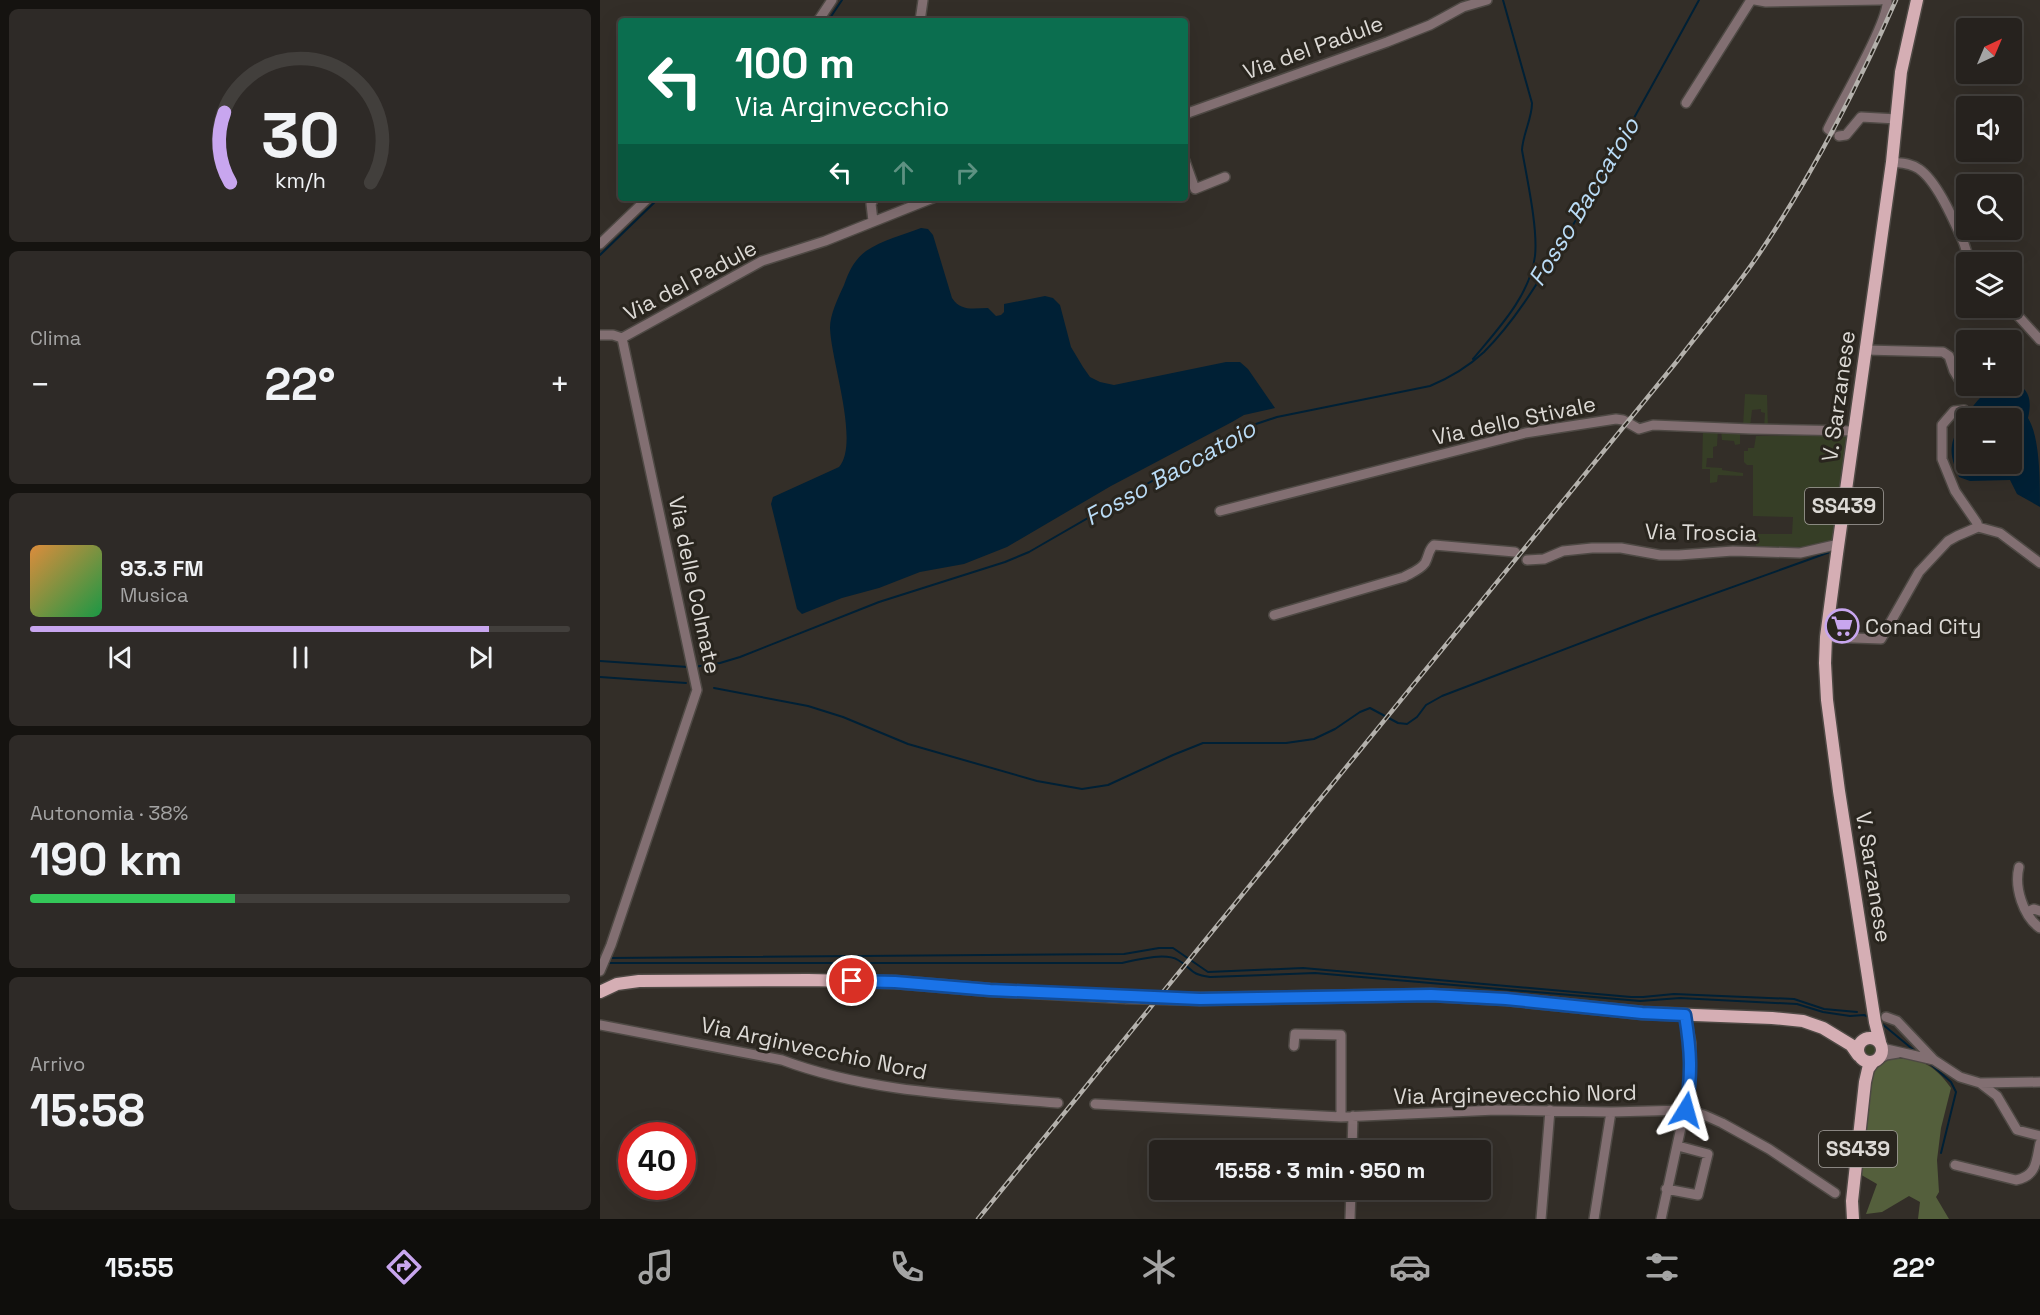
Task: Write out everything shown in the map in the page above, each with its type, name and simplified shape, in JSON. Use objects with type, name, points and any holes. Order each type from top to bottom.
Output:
[{"type":"main road","name":"V. Sarzanese","points":[[1878,1017],[1839,790],[1827,700],[1825,663],[1826,637],[1892,162],[1901,72],[1917,0]]},
{"type":"main road","points":[[600,992],[617,984],[639,981],[808,980],[895,982],[990,990],[1200,999],[1431,995],[1506,999],[1642,1013],[1803,1021],[1823,1028],[1851,1045],[1872,1055],[1873,1038],[1863,1040],[1841,1038]]},
{"type":"main road","name":"SS439","points":[[1872,1055],[1857,1048],[1870,1033],[1878,1017]]},
{"type":"main road","name":"SS439","points":[[1853,1218],[1852,1201],[1865,1082],[1878,1017]]},
{"type":"street","points":[[820,18],[832,0]]},
{"type":"street","points":[[920,18],[923,0]]},
{"type":"street","name":"Via del Padule","points":[[1188,113],[1387,42],[1438,21],[1463,7],[1486,0]]},
{"type":"street","points":[[1686,103],[1753,0],[1766,3],[1880,0]]},
{"type":"street","points":[[1887,0],[1887,6],[1869,50],[1832,132],[1841,137],[1846,135],[1861,117],[1897,119]]},
{"type":"street","points":[[1892,162],[1906,163],[1919,168],[1926,175],[1950,212],[1967,252]]},
{"type":"street","points":[[1188,169],[1196,189],[1225,177]]},
{"type":"street","points":[[600,244],[645,201]]},
{"type":"street","points":[[872,201],[873,221]]},
{"type":"street","name":"Via del Padule","points":[[600,335],[613,334],[622,339],[762,261],[825,242],[925,201]]},
{"type":"street","points":[[2020,318],[2040,340]]},
{"type":"street","name":"Via delle Colmate","points":[[600,971],[611,945],[696,694],[691,659],[622,339]]},
{"type":"street","points":[[1865,350],[1943,352],[1949,356],[1956,375]]},
{"type":"street","points":[[1956,411],[1942,425],[1942,459],[1955,491],[1978,527]]},
{"type":"street","name":"Via dello Stivale","points":[[1220,511],[1525,433],[1616,419],[1623,420],[1639,429],[1653,424],[1855,431]]},
{"type":"street","points":[[1826,637],[1881,639],[1919,572],[1948,541],[1978,527],[2000,533],[2040,563]]},
{"type":"street","name":"Via Troscia","points":[[1527,560],[1537,560],[1563,551],[1592,548],[1621,548],[1660,555],[1679,555],[1724,551],[1800,553],[1839,544]]},
{"type":"street","points":[[1274,615],[1404,577],[1425,563],[1434,545],[1515,552]]},
{"type":"street","points":[[2019,867],[2016,878],[2018,886],[2027,912],[2040,928]]},
{"type":"street","points":[[2027,912],[2034,909],[2040,911]]},
{"type":"street","points":[[1661,1219],[1666,1189],[1686,1110],[1691,1062],[1685,1015]]},
{"type":"street","points":[[1878,1017],[1897,1020],[1930,1059]]},
{"type":"street","name":"Via Arginvecchio Nord","points":[[600,1025],[782,1060],[806,1069],[848,1079],[917,1091],[1058,1103]]},
{"type":"street","points":[[1294,1046],[1295,1034],[1341,1035],[1341,1117]]},
{"type":"street","points":[[1872,1055],[1911,1054],[1930,1059],[1960,1077],[1980,1083],[2040,1082]]},
{"type":"street","points":[[1980,1083],[1997,1096],[2017,1130],[2040,1136]]},
{"type":"street","points":[[1095,1104],[1353,1116],[1352,1140]]},
{"type":"street","name":"Via Arginevecchio Nord","points":[[1353,1116],[1496,1110],[1611,1112],[1686,1110],[1704,1115],[1769,1149],[1835,1193]]},
{"type":"street","points":[[1541,1219],[1550,1110]]},
{"type":"street","points":[[1593,1219],[1611,1112]]},
{"type":"street","points":[[1955,1165],[2016,1180],[2026,1178],[2034,1170],[2040,1143]]},
{"type":"street","points":[[1666,1189],[1698,1195],[1708,1154],[1678,1146]]},
{"type":"street","points":[[1350,1219],[1351,1200]]},
{"type":"green space","points":[[1745,394],[1767,395],[1768,428],[1764,428],[1765,413],[1761,412],[1761,409],[1752,410],[1750,427],[1743,426]]},
{"type":"green space","points":[[1703,429],[1718,429],[1717,446],[1713,447],[1713,458],[1707,458],[1706,467],[1743,473],[1743,476],[1718,475],[1717,482],[1710,483],[1710,469],[1702,469]]},
{"type":"green space","points":[[1721,430],[1740,430],[1740,444],[1735,445],[1734,441],[1722,440]]},
{"type":"green space","points":[[1849,435],[1834,543],[1800,550],[1757,549],[1753,534],[1792,534],[1793,517],[1753,516],[1753,465],[1747,465],[1744,462],[1744,451],[1754,448],[1756,436]]},
{"type":"green space","points":[[1869,1041],[1875,1043],[1877,1049],[1875,1055],[1869,1057],[1863,1055],[1861,1049],[1863,1043]]},
{"type":"green space","points":[[1891,1058],[1926,1064],[1938,1073],[1951,1088],[1941,1128],[1937,1160],[1939,1192],[1936,1197],[1949,1219],[1918,1219],[1920,1202],[1909,1196],[1882,1212],[1866,1214],[1877,1184],[1858,1173],[1863,1107],[1873,1072],[1881,1063]]},
{"type":"water","points":[[921,228],[928,229],[933,235],[952,298],[959,305],[968,308],[988,308],[996,316],[1004,312],[1004,304],[1045,296],[1053,298],[1060,305],[1071,347],[1090,377],[1114,385],[1226,362],[1240,362],[1248,369],[1275,408],[1244,415],[1111,486],[1007,547],[964,564],[920,572],[802,614],[797,609],[771,504],[773,497],[839,467],[845,455],[846,421],[832,342],[831,317],[850,270],[862,254],[879,244]]},
{"type":"water","points":[[2022,387],[2026,391],[2030,406],[2028,418],[2037,448],[2040,507],[2017,494],[2010,480],[1970,481],[1959,477],[1958,474],[2022,474],[2022,408],[1971,408],[1982,396],[2022,396]]},
{"type":"water","points":[[1956,434],[1956,470],[1952,458]]},
{"type":"waterway","points":[[830,18],[842,0]]},
{"type":"waterway","points":[[1473,359],[1520,299],[1532,271],[1536,245],[1534,218],[1522,150],[1532,103],[1503,0]]},
{"type":"waterway","name":"Fosso Baccatoio","points":[[694,667],[740,657],[879,602],[1005,562],[1029,552],[1244,428],[1277,417],[1430,386],[1465,367],[1484,352],[1509,324],[1541,278],[1652,87],[1699,0]]},
{"type":"waterway","points":[[600,255],[656,201]]},
{"type":"waterway","points":[[714,688],[808,706],[843,717],[908,744],[1037,781],[1082,789],[1108,785],[1203,743],[1286,743],[1314,739],[1370,708],[1398,723],[1407,724],[1417,717],[1426,705],[1442,696],[1649,617],[1830,552]]},
{"type":"waterway","name":"Fosso Baccatoio","points":[[600,661],[688,667]]},
{"type":"waterway","points":[[600,677],[686,683]]},
{"type":"waterway","points":[[608,958],[1124,954],[1173,948],[1208,972],[1303,968],[1631,997],[1674,994],[1794,999],[1824,1009],[1857,1012]]},
{"type":"waterway","points":[[606,963],[1122,963],[1150,957],[1166,957],[1178,960],[1194,973],[1210,977],[1315,973],[1640,1001],[1680,998],[1797,1004],[1823,1012],[1850,1016],[1864,1015],[1871,1018]]},
{"type":"waterway","points":[[1881,1023],[1916,1052]]},
{"type":"waterway","points":[[1927,1061],[1951,1082],[1956,1092],[1941,1153]]},
{"type":"railway","points":[[978,1219],[1740,281],[1779,224],[1816,162],[1866,66],[1896,0]]},
{"type":"place","name":"Conad City","points":[[1842,626]]},
{"type":"route","points":[[852,981],[1125,997],[1200,999],[1431,995],[1506,999],[1642,1013],[1685,1015],[1691,1062],[1686,1110]]}]
